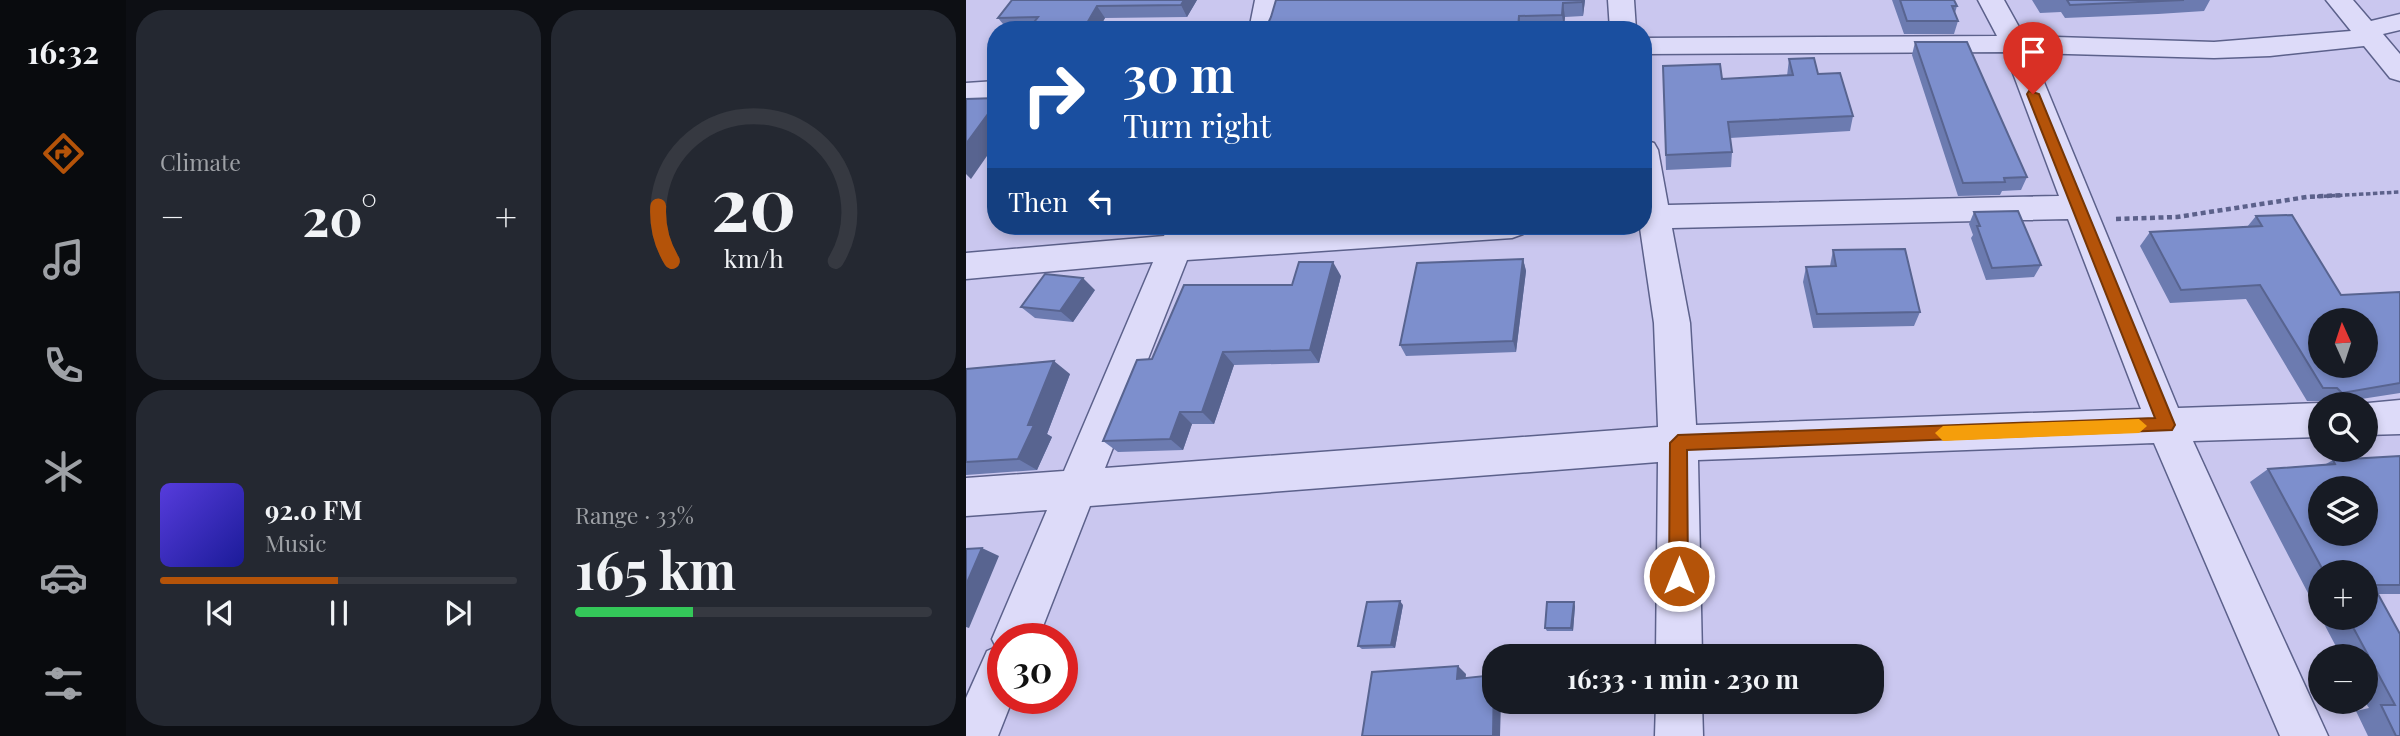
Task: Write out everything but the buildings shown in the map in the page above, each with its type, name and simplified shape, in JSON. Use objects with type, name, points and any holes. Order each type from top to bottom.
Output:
[{"type":"street","points":[[1264,21],[1268,0]]},
{"type":"street","points":[[1621,0],[1622,21]]},
{"type":"street","points":[[1991,0],[2015,44],[2166,425],[2304,736]]},
{"type":"street","points":[[2339,0],[2400,72]]},
{"type":"street","points":[[1652,46],[2015,44],[2214,50],[2270,48],[2368,34],[2400,22]]},
{"type":"street","points":[[966,92],[987,91]]},
{"type":"street","points":[[1652,217],[2081,214]]},
{"type":"street","points":[[1652,231],[1672,323],[1678,443],[1679,644]]},
{"type":"street","points":[[966,266],[1179,237],[1240,235]]},
{"type":"street","points":[[1022,623],[1179,237]]},
{"type":"street","points":[[2378,418],[2400,417]]},
{"type":"street","points":[[966,497],[1678,443],[2308,420]]},
{"type":"street","points":[[974,736],[987,705]]},
{"type":"street","points":[[1679,714],[1679,736]]},
{"type":"path","points":[[2081,214],[2177,217],[2307,197],[2400,192]]},
{"type":"slow traffic","points":[[1943,433],[2139,426]]},
{"type":"route","points":[[1679,576],[1678,443],[2166,425],[2033,94]]}]
